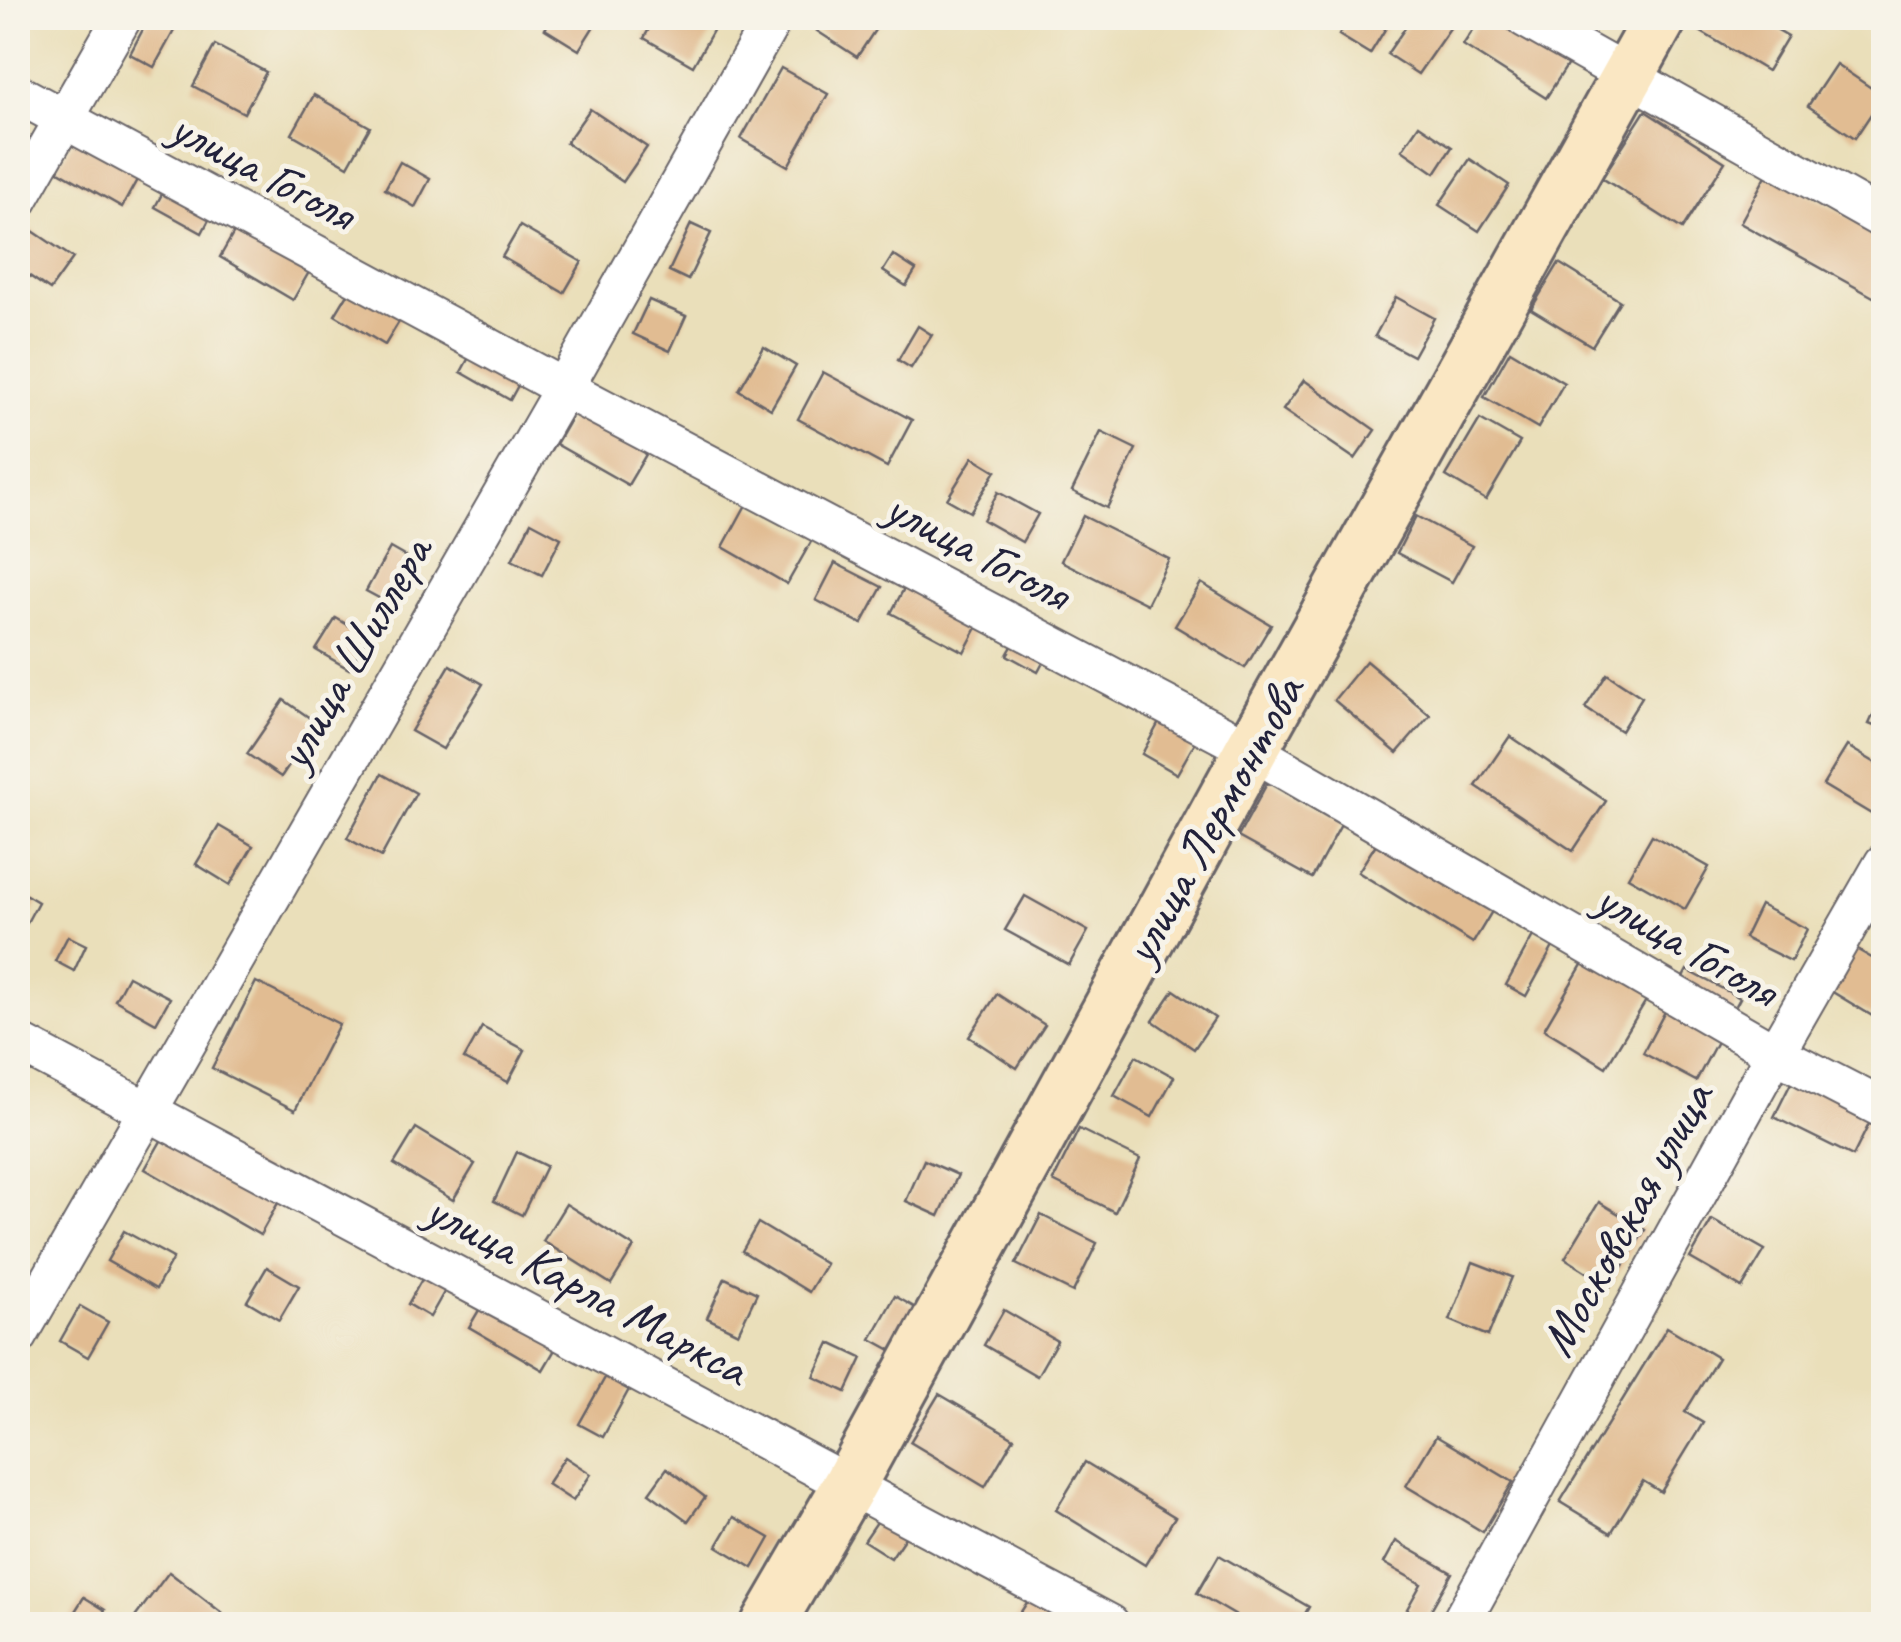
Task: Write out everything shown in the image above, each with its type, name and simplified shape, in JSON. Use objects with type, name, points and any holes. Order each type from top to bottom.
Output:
[{"type":"street","points":[[18,200],[122,18]]},
{"type":"street","name":"улица Шиллера","points":[[18,1336],[774,18]]},
{"type":"street","points":[[1525,18],[1884,220]]},
{"type":"street","name":"улица Лермонтова","points":[[768,1624],[849,1485],[1250,750],[1660,18]]},
{"type":"street","name":"улица Гоголя","points":[[18,94],[1250,750],[1775,1053],[1884,1109]]},
{"type":"street","name":"Московская улица","points":[[1460,1624],[1884,863]]},
{"type":"street","name":"улица Карла Маркса","points":[[18,1042],[1110,1624]]},
{"type":"building","points":[[149,18],[181,18],[154,67],[130,54]]},
{"type":"building","points":[[552,18],[581,18],[594,26],[579,50],[545,29]]},
{"type":"building","points":[[655,18],[720,18],[693,66],[644,38]]},
{"type":"building","points":[[826,18],[883,18],[857,57],[817,31]]},
{"type":"building","points":[[1350,18],[1392,18],[1370,54],[1339,35]]},
{"type":"building","points":[[1412,18],[1457,18],[1418,74],[1387,54]]},
{"type":"building","points":[[1481,18],[1494,18],[1568,64],[1546,98],[1463,45]]},
{"type":"building","points":[[1705,18],[1757,18],[1788,36],[1767,71],[1698,30]]},
{"type":"building","points":[[215,45],[266,72],[244,113],[193,86]]},
{"type":"building","points":[[1836,64],[1883,96],[1855,138],[1808,106]]},
{"type":"building","points":[[781,68],[828,94],[788,166],[741,139]]},
{"type":"building","points":[[314,95],[370,127],[348,166],[292,134]]},
{"type":"building","points":[[590,109],[647,147],[623,182],[566,143]]},
{"type":"building","points":[[1645,111],[1725,162],[1682,229],[1602,178]]},
{"type":"building","points":[[1419,125],[1452,147],[1435,173],[1402,150]]},
{"type":"building","points":[[78,131],[144,167],[122,207],[57,170]]},
{"type":"building","points":[[1470,159],[1509,185],[1479,231],[1439,205]]},
{"type":"building","points":[[400,162],[430,179],[415,207],[385,189]]},
{"type":"building","points":[[1768,172],[1884,236],[1884,303],[1740,223]]},
{"type":"building","points":[[168,183],[215,208],[202,233],[155,207]]},
{"type":"building","points":[[240,222],[313,265],[293,300],[220,257]]},
{"type":"building","points":[[691,224],[711,233],[688,280],[669,271]]},
{"type":"building","points":[[24,225],[73,258],[50,290],[18,268],[18,234]]},
{"type":"building","points":[[520,226],[582,262],[564,293],[502,257]]},
{"type":"building","points":[[893,255],[916,270],[906,286],[883,271]]},
{"type":"building","points":[[1559,263],[1620,301],[1592,346],[1531,309]]},
{"type":"building","points":[[355,282],[405,312],[385,345],[335,315]]},
{"type":"building","points":[[1396,297],[1434,318],[1413,356],[1375,336]]},
{"type":"building","points":[[649,300],[686,316],[670,351],[633,334]]},
{"type":"building","points":[[918,326],[932,335],[911,368],[898,360]]},
{"type":"building","points":[[478,341],[527,369],[510,400],[461,372]]},
{"type":"building","points":[[764,347],[796,366],[771,409],[739,390]]},
{"type":"building","points":[[1510,351],[1564,383],[1538,428],[1484,397]]},
{"type":"building","points":[[823,372],[912,420],[887,467],[798,419]]},
{"type":"building","points":[[1304,380],[1375,430],[1355,459],[1283,410]]},
{"type":"building","points":[[579,404],[651,446],[628,485],[556,444]]},
{"type":"building","points":[[1480,419],[1520,442],[1486,500],[1446,476]]},
{"type":"building","points":[[1101,432],[1136,449],[1107,508],[1072,491]]},
{"type":"building","points":[[973,457],[996,471],[970,512],[947,499]]},
{"type":"building","points":[[998,492],[1038,514],[1022,542],[983,520]]},
{"type":"building","points":[[747,503],[812,540],[787,584],[723,547]]},
{"type":"building","points":[[1083,516],[1169,559],[1147,604],[1061,561]]},
{"type":"building","points":[[1416,516],[1472,546],[1452,582],[1397,553]]},
{"type":"building","points":[[531,522],[561,538],[542,575],[512,560]]},
{"type":"building","points":[[390,548],[418,564],[394,606],[366,591]]},
{"type":"building","points":[[835,563],[882,587],[862,624],[816,600]]},
{"type":"building","points":[[908,581],[981,620],[964,652],[891,613]]},
{"type":"building","points":[[1201,583],[1271,625],[1245,668],[1175,626]]},
{"type":"building","points":[[336,618],[368,637],[349,669],[316,650]]},
{"type":"building","points":[[1022,629],[1052,646],[1038,672],[1007,655]]},
{"type":"building","points":[[1366,661],[1430,715],[1397,753],[1334,700]]},
{"type":"building","points":[[450,665],[483,684],[443,749],[411,731]]},
{"type":"building","points":[[1607,674],[1642,697],[1621,731],[1585,708]]},
{"type":"building","points":[[1884,691],[1884,730],[1869,724]]},
{"type":"building","points":[[284,700],[317,723],[281,777],[247,754]]},
{"type":"building","points":[[1162,717],[1198,737],[1177,774],[1142,754]]},
{"type":"building","points":[[1510,736],[1606,801],[1573,851],[1476,786]]},
{"type":"building","points":[[1847,746],[1884,768],[1884,798],[1873,815],[1823,785]]},
{"type":"building","points":[[382,774],[416,793],[381,857],[347,838]]},
{"type":"building","points":[[1269,780],[1343,821],[1312,878],[1238,837]]},
{"type":"building","points":[[219,826],[253,846],[230,885],[196,864]]},
{"type":"building","points":[[1652,835],[1709,867],[1685,909],[1628,877]]},
{"type":"building","points":[[1380,838],[1494,908],[1473,943],[1358,872]]},
{"type":"building","points":[[18,890],[38,902],[18,939]]},
{"type":"building","points":[[1025,896],[1088,931],[1069,965],[1005,930]]},
{"type":"building","points":[[1760,905],[1807,929],[1791,961],[1744,938]]},
{"type":"building","points":[[1534,934],[1554,945],[1526,996],[1506,985]]},
{"type":"building","points":[[68,936],[86,945],[74,971],[55,961]]},
{"type":"building","points":[[1596,941],[1659,979],[1606,1067],[1544,1029]]},
{"type":"building","points":[[1856,949],[1884,965],[1884,1023],[1831,991]]},
{"type":"building","points":[[1687,970],[1740,998],[1696,1081],[1643,1053]]},
{"type":"building","points":[[128,976],[170,998],[156,1023],[115,1000]]},
{"type":"building","points":[[256,982],[339,1024],[295,1110],[212,1068]]},
{"type":"building","points":[[1174,990],[1215,1018],[1194,1049],[1153,1021]]},
{"type":"building","points":[[997,994],[1045,1025],[1017,1068],[969,1037]]},
{"type":"building","points":[[482,1027],[525,1050],[508,1082],[464,1059]]},
{"type":"building","points":[[1136,1056],[1174,1077],[1152,1117],[1114,1096]]},
{"type":"building","points":[[1798,1069],[1877,1108],[1853,1156],[1774,1117]]},
{"type":"building","points":[[173,1120],[288,1185],[260,1235],[145,1169]]},
{"type":"building","points":[[416,1128],[475,1164],[453,1200],[394,1164]]},
{"type":"building","points":[[1079,1129],[1140,1159],[1115,1212],[1053,1181]]},
{"type":"building","points":[[517,1152],[546,1166],[522,1215],[494,1201]]},
{"type":"building","points":[[924,1160],[958,1175],[939,1216],[906,1201]]},
{"type":"building","points":[[1599,1202],[1645,1230],[1610,1287],[1565,1258]]},
{"type":"building","points":[[566,1204],[634,1247],[611,1284],[543,1241]]},
{"type":"building","points":[[1041,1215],[1097,1243],[1073,1292],[1016,1264]]},
{"type":"building","points":[[1712,1220],[1765,1250],[1742,1288],[1690,1258]]},
{"type":"building","points":[[758,1223],[826,1264],[809,1292],[742,1251]]},
{"type":"building","points":[[124,1231],[173,1258],[156,1289],[107,1261]]},
{"type":"building","points":[[435,1256],[457,1269],[430,1317],[408,1304]]},
{"type":"building","points":[[1473,1262],[1512,1277],[1488,1336],[1450,1320]]},
{"type":"building","points":[[267,1267],[299,1286],[279,1320],[247,1301]]},
{"type":"building","points":[[725,1278],[757,1293],[738,1333],[707,1318]]},
{"type":"building","points":[[489,1293],[563,1336],[543,1370],[469,1327]]},
{"type":"building","points":[[895,1296],[926,1314],[902,1356],[871,1339]]},
{"type":"building","points":[[80,1306],[108,1322],[88,1357],[60,1341]]},
{"type":"building","points":[[1004,1310],[1057,1341],[1037,1376],[984,1345]]},
{"type":"building","points":[[1667,1327],[1718,1358],[1685,1412],[1703,1423],[1661,1492],[1643,1481],[1611,1533],[1560,1502]]},
{"type":"building","points":[[830,1343],[862,1358],[846,1392],[814,1377]]},
{"type":"building","points":[[615,1360],[638,1373],[603,1437],[579,1424]]},
{"type":"building","points":[[939,1394],[1014,1438],[985,1487],[910,1442]]},
{"type":"building","points":[[1436,1436],[1513,1482],[1483,1532],[1406,1486]]},
{"type":"building","points":[[565,1457],[591,1474],[573,1501],[547,1484]]},
{"type":"building","points":[[1085,1462],[1175,1517],[1145,1565],[1056,1510]]},
{"type":"building","points":[[667,1468],[705,1497],[688,1521],[649,1493]]},
{"type":"building","points":[[892,1500],[918,1518],[891,1558],[864,1541]]},
{"type":"building","points":[[734,1517],[770,1538],[753,1568],[717,1546]]},
{"type":"building","points":[[1396,1541],[1452,1573],[1425,1620],[1407,1609],[1421,1584],[1384,1563]]},
{"type":"building","points":[[1219,1555],[1309,1607],[1299,1624],[1250,1624],[1197,1593]]},
{"type":"building","points":[[169,1572],[222,1613],[213,1624],[138,1624],[133,1620]]},
{"type":"building","points":[[1039,1584],[1075,1607],[1064,1624],[1013,1624]]},
{"type":"building","points":[[84,1597],[105,1610],[96,1624],[67,1624]]}]
